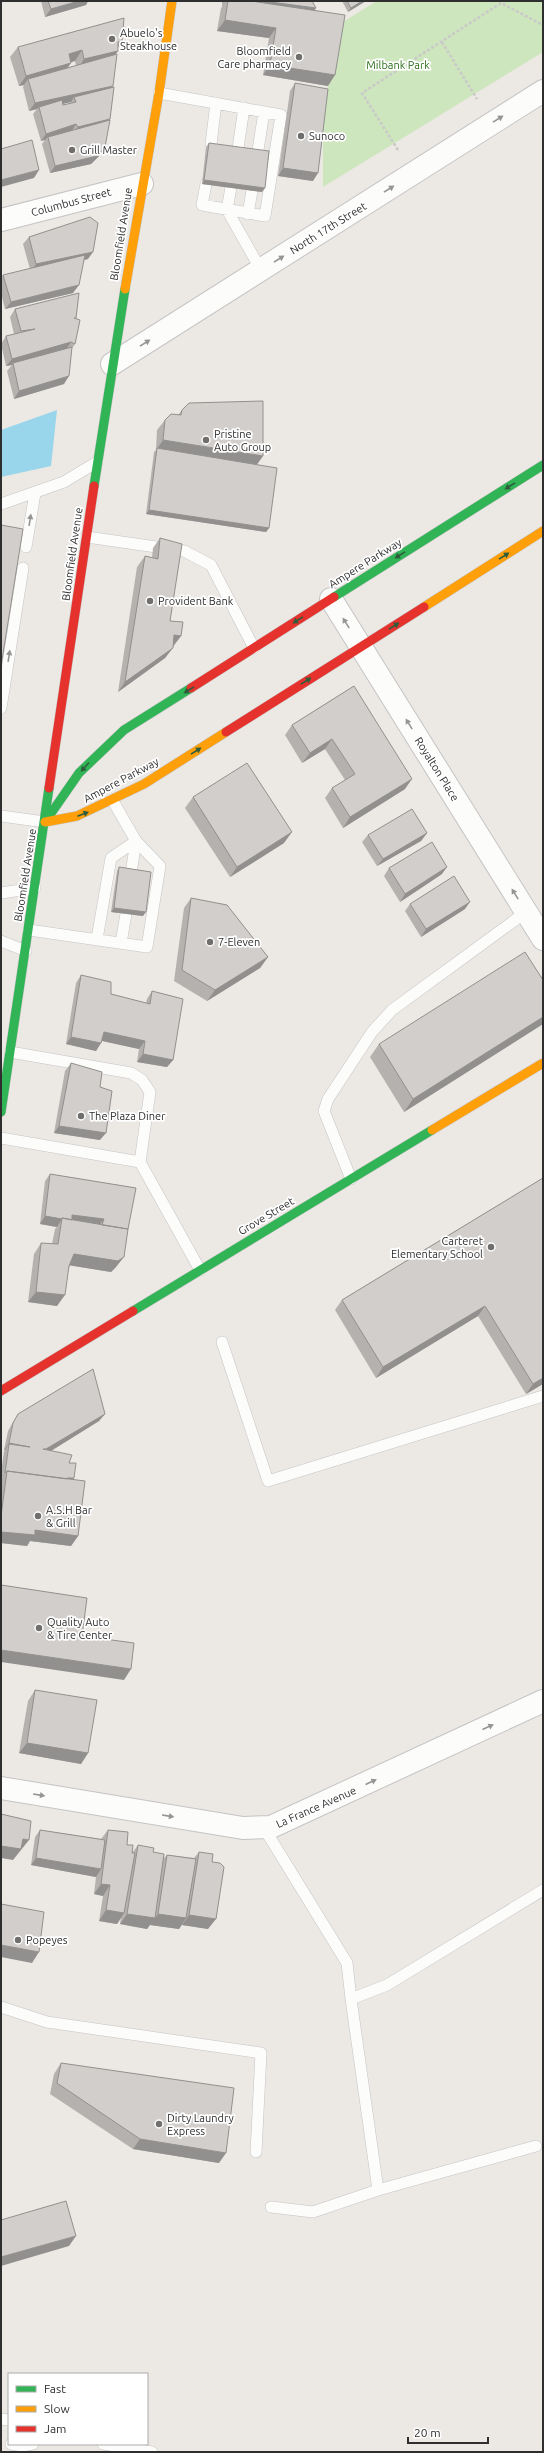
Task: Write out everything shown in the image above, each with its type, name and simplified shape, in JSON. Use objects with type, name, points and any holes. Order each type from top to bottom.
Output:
[{"type":"main road","name":"Bloomfield Avenue","points":[[1,1112],[112,364],[159,93],[172,1]]},
{"type":"main road","name":"Ampere Parkway","points":[[45,822],[79,773],[124,730],[543,465]]},
{"type":"main road","name":"Ampere Parkway","points":[[45,822],[77,816],[113,801],[144,784],[543,531]]},
{"type":"main road","name":"Grove Street","points":[[1,1391],[543,1063]]},
{"type":"street","name":"North 17th Street","points":[[112,364],[543,91]]},
{"type":"street","name":"Columbus Street","points":[[1,220],[142,184]]},
{"type":"street","name":"Royalton Place","points":[[331,599],[543,939]]},
{"type":"street","name":"La France Avenue","points":[[1,1788],[243,1828],[264,1828],[288,1821],[543,1701]]},
{"type":"lane","points":[[159,93],[281,115],[265,216],[202,205],[206,184]]},
{"type":"lane","points":[[211,144],[216,103]]},
{"type":"lane","points":[[238,148],[244,108]]},
{"type":"lane","points":[[258,150],[264,112]]},
{"type":"lane","points":[[231,187],[227,210],[261,270]]},
{"type":"lane","points":[[248,214],[252,191]]},
{"type":"lane","points":[[1,504],[64,482],[98,462]]},
{"type":"lane","points":[[26,547],[35,493]]},
{"type":"lane","points":[[87,537],[184,551],[212,565],[254,648]]},
{"type":"lane","points":[[1,708],[23,568]]},
{"type":"lane","points":[[29,930],[146,947],[160,866],[136,841],[113,801]]},
{"type":"lane","points":[[1,816],[45,822]]},
{"type":"lane","points":[[131,873],[136,841]]},
{"type":"lane","points":[[97,939],[111,858],[136,841]]},
{"type":"lane","points":[[1,893],[35,888]]},
{"type":"lane","points":[[351,1179],[324,1112],[328,1099],[372,1032],[392,1010],[526,912]]},
{"type":"lane","points":[[121,943],[126,914]]},
{"type":"lane","points":[[1,941],[26,951]]},
{"type":"lane","points":[[10,1052],[131,1073],[142,1080],[150,1092],[140,1162],[200,1270]]},
{"type":"lane","points":[[1,1138],[140,1162]]},
{"type":"lane","points":[[222,1342],[268,1481],[543,1396]]},
{"type":"lane","points":[[264,1828],[347,1963],[378,2190]]},
{"type":"lane","points":[[351,1999],[387,1985],[543,1890]]},
{"type":"lane","points":[[1,2006],[47,2022],[261,2053],[256,2152]]},
{"type":"lane","points":[[270,2207],[313,2212],[378,2190],[536,2146]]},
{"type":"lane","points":[[16,2445],[28,2445]]},
{"type":"lane","points":[[110,2445],[152,2452]]},
{"type":"path","points":[[398,150],[362,93],[501,3],[543,25]]},
{"type":"path","points":[[442,42],[477,99]]},
{"type":"green space","name":"Milbank Park","points":[[377,1],[543,1],[543,52],[323,187],[323,110],[341,23]]},
{"type":"water","points":[[57,410],[51,466],[1,477],[1,430]]},
{"type":"building","points":[[48,1],[79,1],[51,9]]},
{"type":"building","name":"Bloomfield Care pharmacy","points":[[228,1],[251,1],[345,15],[335,75],[270,65],[276,28],[225,20]]},
{"type":"building","points":[[263,1],[312,1],[316,8]]},
{"type":"building","points":[[347,1],[362,1],[351,8]]},
{"type":"building","points":[[124,18],[122,42],[118,42],[118,51],[84,59],[82,50],[69,54],[71,63],[26,76],[18,47]]},
{"type":"building","points":[[117,54],[113,86],[35,103],[28,79]]},
{"type":"building","name":"Sunoco","points":[[295,83],[328,89],[318,173],[283,168]]},
{"type":"building","points":[[114,87],[110,119],[78,127],[76,124],[46,134],[39,107],[62,100],[63,105],[76,102],[74,97]]},
{"type":"building","name":"Grill Master","points":[[110,120],[105,147],[97,156],[55,166],[48,137]]},
{"type":"building","points":[[32,140],[39,170],[1,180],[1,149]]},
{"type":"building","points":[[209,143],[269,151],[265,188],[204,180]]},
{"type":"building","points":[[90,217],[98,223],[93,252],[36,264],[29,237]]},
{"type":"building","points":[[85,255],[79,285],[11,302],[3,275]]},
{"type":"building","points":[[79,293],[76,318],[74,318],[80,320],[75,344],[71,342],[12,359],[6,336],[35,329],[21,331],[15,309]]},
{"type":"building","points":[[72,347],[69,376],[19,391],[13,363]]},
{"type":"building","name":"Pristine Auto Group","points":[[263,401],[263,456],[163,440],[165,420],[171,414],[181,415],[182,410],[189,403]]},
{"type":"building","points":[[157,448],[277,468],[269,528],[149,510]]},
{"type":"building","points":[[1,525],[23,529],[1,666]]},
{"type":"building","name":"Provident Bank","points":[[160,538],[182,544],[170,621],[183,622],[181,636],[174,635],[173,648],[125,682],[145,556],[158,559]]},
{"type":"building","points":[[354,686],[412,779],[350,817],[332,788],[355,774],[332,739],[310,753],[292,725]]},
{"type":"building","points":[[247,763],[292,832],[237,867],[193,797]]},
{"type":"building","points":[[412,809],[427,833],[383,859],[368,835]]},
{"type":"building","points":[[432,842],[447,867],[405,894],[389,868]]},
{"type":"building","points":[[119,867],[151,872],[146,912],[114,908]]},
{"type":"building","points":[[454,876],[470,902],[426,929],[410,904]]},
{"type":"building","name":"7-Eleven","points":[[191,898],[227,905],[268,957],[215,990],[182,970]]},
{"type":"building","points":[[525,952],[543,980],[543,1017],[413,1099],[379,1044]]},
{"type":"building","points":[[81,975],[111,982],[111,994],[150,1004],[152,991],[183,999],[173,1060],[143,1054],[145,1041],[104,1032],[101,1043],[71,1037]]},
{"type":"building","name":"The Plaza Diner","points":[[71,1063],[102,1072],[100,1087],[112,1091],[106,1133],[59,1126]]},
{"type":"building","points":[[50,1174],[136,1188],[128,1229],[102,1225],[104,1219],[72,1215],[72,1220],[45,1216]]},
{"type":"building","name":"Carteret Elementary School","points":[[543,1178],[543,1378],[533,1384],[485,1306],[383,1367],[342,1300]]},
{"type":"building","points":[[62,1218],[128,1229],[124,1257],[118,1261],[74,1254],[69,1266],[65,1295],[36,1292],[41,1243],[58,1244]]},
{"type":"building","points":[[93,1369],[105,1414],[46,1449],[43,1449],[72,1455],[69,1463],[76,1463],[74,1478],[67,1479],[7,1471],[5,1473],[9,1444],[30,1447],[9,1443],[13,1423],[18,1414]]},
{"type":"building","name":"A.S.H Bar & Grill","points":[[7,1471],[85,1481],[78,1536],[35,1530],[35,1535],[1,1532],[1,1516]]},
{"type":"building","name":"Quality Auto & Tire Center","points":[[1,1585],[87,1598],[82,1636],[134,1643],[131,1669],[1,1650]]},
{"type":"building","points":[[35,1690],[97,1700],[88,1753],[27,1743]]},
{"type":"building","points":[[1,1814],[31,1821],[29,1840],[23,1839],[21,1849],[1,1846]]},
{"type":"building","points":[[40,1830],[105,1840],[101,1869],[36,1858]]},
{"type":"building","points":[[108,1830],[128,1832],[127,1845],[133,1845],[132,1853],[135,1853],[124,1913],[106,1910],[110,1885],[101,1884]]},
{"type":"building","points":[[138,1845],[154,1848],[153,1852],[164,1854],[155,1918],[127,1914]]},
{"type":"building","points":[[199,1852],[213,1854],[212,1862],[220,1863],[224,1867],[216,1919],[189,1915]]},
{"type":"building","points":[[167,1855],[196,1859],[186,1918],[158,1914]]},
{"type":"building","points":[[1,1904],[44,1912],[39,1952],[1,1945]]},
{"type":"building","name":"Dirty Laundry Express","points":[[61,2063],[234,2088],[226,2153],[140,2139],[57,2083]]},
{"type":"building","points":[[66,2201],[76,2236],[1,2257],[1,2220]]},
{"type":"traffic: fast","points":[[94,486],[125,289]]},
{"type":"traffic: fast","points":[[334,597],[543,465]]},
{"type":"traffic: fast","points":[[45,822],[79,773],[124,730],[191,688]]},
{"type":"traffic: fast","points":[[1,1112],[49,788]]},
{"type":"traffic: fast","points":[[133,1311],[432,1130]]},
{"type":"traffic: slow","points":[[125,289],[159,93],[172,1]]},
{"type":"traffic: slow","points":[[424,607],[543,531]]},
{"type":"traffic: slow","points":[[45,822],[77,816],[144,784],[226,732]]},
{"type":"traffic: slow","points":[[432,1130],[543,1063]]},
{"type":"traffic: jam","points":[[49,788],[94,486]]},
{"type":"traffic: jam","points":[[191,688],[334,597]]},
{"type":"traffic: jam","points":[[226,732],[424,607]]},
{"type":"traffic: jam","points":[[1,1391],[133,1311]]},
{"type":"place","name":"Abuelo's Steakhouse","points":[[112,39]]},
{"type":"place","name":"Bloomfield Care pharmacy","points":[[299,57]]},
{"type":"place","name":"Sunoco","points":[[301,136]]},
{"type":"place","name":"Grill Master","points":[[72,150]]},
{"type":"place","name":"Pristine Auto Group","points":[[206,440]]},
{"type":"place","name":"Provident Bank","points":[[150,601]]},
{"type":"place","name":"7-Eleven","points":[[210,942]]},
{"type":"place","name":"The Plaza Diner","points":[[81,1116]]},
{"type":"place","name":"Carteret Elementary School","points":[[491,1247]]},
{"type":"place","name":"A.S.H Bar & Grill","points":[[38,1516]]},
{"type":"place","name":"Quality Auto & Tire Center","points":[[39,1628]]},
{"type":"place","name":"Popeyes","points":[[18,1940]]},
{"type":"place","name":"Dirty Laundry Express","points":[[159,2124]]}]
